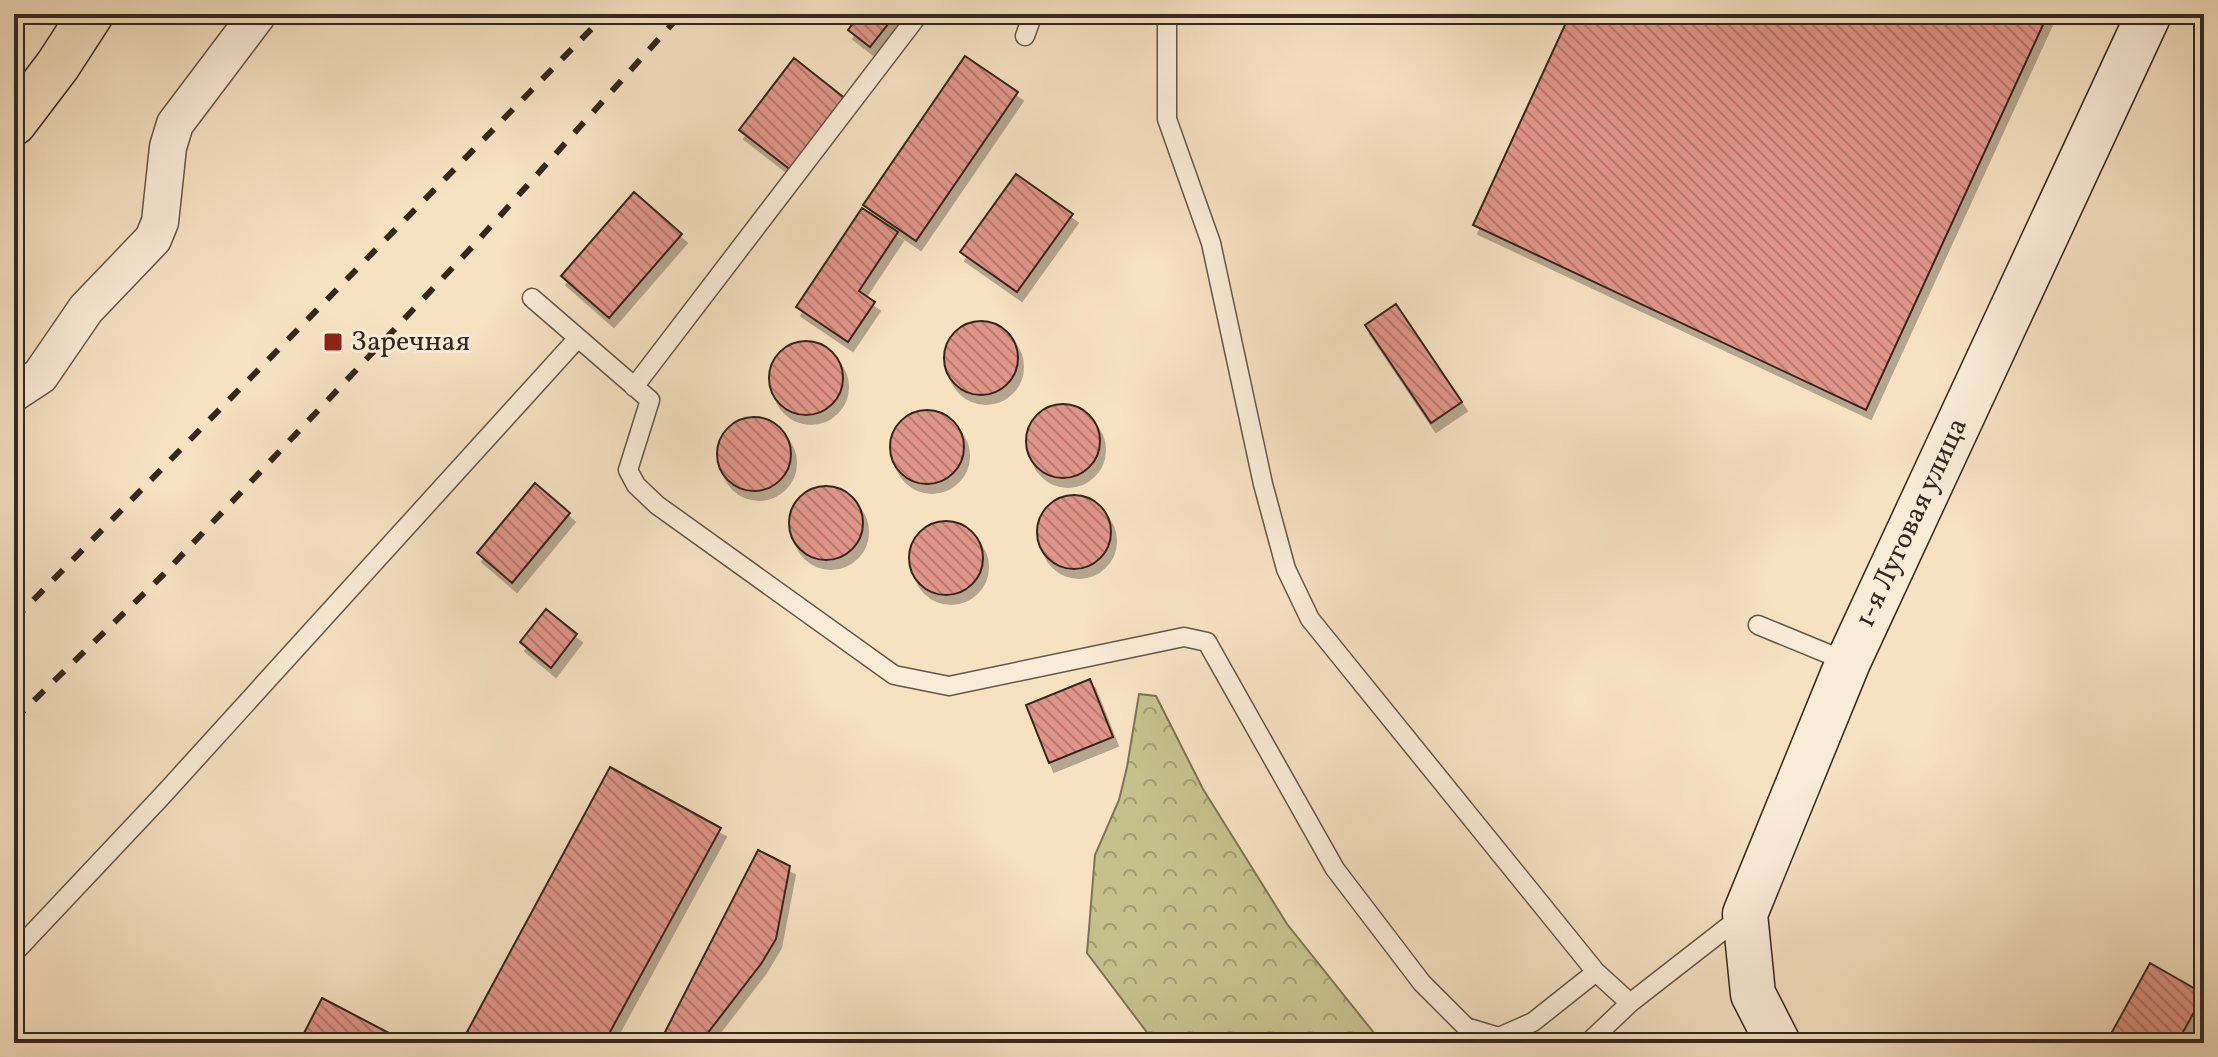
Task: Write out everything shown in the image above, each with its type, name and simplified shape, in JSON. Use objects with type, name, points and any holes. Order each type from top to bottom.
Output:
[{"type":"main road","points":[[14,123],[58,65],[91,14]]},
{"type":"main road","name":"1-я Луговая улица","points":[[1778,1043],[1753,994],[1745,914],[1848,662],[2149,14]]},
{"type":"street","points":[[14,393],[40,376],[86,309],[153,239],[160,222],[168,147],[175,124],[258,14]]},
{"type":"lane","points":[[634,387],[919,14]]},
{"type":"lane","points":[[1025,36],[1033,14]]},
{"type":"lane","points":[[1167,14],[1167,119],[1211,243],[1263,484],[1286,569],[1310,619],[1596,972],[1630,1003]]},
{"type":"lane","points":[[532,298],[650,400],[628,470],[636,485],[657,505],[894,675],[949,686],[1184,637],[1207,642],[1335,869],[1422,983],[1466,1027],[1499,1037],[1533,1022],[1596,972]]},
{"type":"lane","points":[[14,953],[172,785],[578,338]]},
{"type":"lane","points":[[1758,625],[1848,662]]},
{"type":"lane","points":[[1588,1043],[1630,1003],[1745,914]]},
{"type":"green space","points":[[1139,694],[1156,696],[1203,789],[1287,924],[1382,1043],[1155,1043],[1087,953],[1095,855],[1119,800]]},
{"type":"building","points":[[860,14],[896,14],[870,47],[848,30]]},
{"type":"building","points":[[1570,14],[2048,14],[1866,410],[1473,225]]},
{"type":"building","points":[[965,56],[1018,92],[916,241],[863,205]]},
{"type":"building","points":[[794,58],[847,100],[792,171],[739,130]]},
{"type":"building","points":[[1016,174],[1073,214],[1017,292],[960,252]]},
{"type":"building","points":[[634,192],[682,234],[609,318],[561,276]]},
{"type":"building","points":[[862,208],[898,232],[859,291],[875,302],[848,342],[796,307]]},
{"type":"building","points":[[1396,304],[1462,402],[1431,423],[1365,325]]},
{"type":"building","points":[[981,321],[995,324],[1007,332],[1015,344],[1018,358],[1015,372],[1007,384],[995,392],[981,395],[967,392],[955,384],[947,372],[944,358],[947,344],[955,332],[967,324]]},
{"type":"building","points":[[806,341],[820,344],[832,352],[840,364],[843,378],[840,392],[832,404],[820,412],[806,415],[792,412],[780,404],[772,392],[769,378],[772,364],[780,352],[792,344]]},
{"type":"building","points":[[1063,404],[1077,407],[1089,415],[1097,427],[1100,441],[1097,455],[1089,467],[1077,475],[1063,478],[1049,475],[1037,467],[1029,455],[1026,441],[1029,427],[1037,415],[1049,407]]},
{"type":"building","points":[[927,410],[941,413],[953,421],[961,433],[964,447],[961,461],[953,473],[941,481],[927,484],[913,481],[901,473],[893,461],[890,447],[893,433],[901,421],[913,413]]},
{"type":"building","points":[[754,417],[768,420],[780,428],[788,440],[791,454],[788,468],[780,480],[768,488],[754,491],[740,488],[728,480],[720,468],[717,454],[720,440],[728,428],[740,420]]},
{"type":"building","points":[[535,483],[570,513],[512,583],[477,553]]},
{"type":"building","points":[[826,486],[840,489],[852,497],[860,509],[863,523],[860,537],[852,549],[840,557],[826,560],[812,557],[800,549],[792,537],[789,523],[792,509],[800,497],[812,489]]},
{"type":"building","points":[[1074,495],[1088,498],[1100,506],[1108,518],[1111,532],[1108,546],[1100,558],[1088,566],[1074,569],[1060,566],[1048,558],[1040,546],[1037,532],[1040,518],[1048,506],[1060,498]]},
{"type":"building","points":[[946,521],[960,524],[972,532],[980,544],[983,558],[980,572],[972,584],[960,592],[946,595],[932,592],[920,584],[912,572],[909,558],[912,544],[920,532],[932,524]]},
{"type":"building","points":[[546,609],[577,634],[551,668],[520,642]]},
{"type":"building","points":[[1090,679],[1113,737],[1049,763],[1026,705]]},
{"type":"building","points":[[610,767],[721,828],[604,1043],[488,1043],[467,1032]]},
{"type":"building","points":[[758,850],[790,866],[776,939],[761,964],[700,1043],[686,1043],[665,1032]]},
{"type":"building","points":[[2150,963],[2204,994],[2177,1043],[2106,1043]]},
{"type":"building","points":[[322,998],[408,1043],[299,1043]]},
{"type":"railway","points":[[14,620],[606,14]]},
{"type":"railway","points":[[14,720],[163,575],[473,246],[681,14]]},
{"type":"place","name":"Заречная","points":[[333,342]]}]
